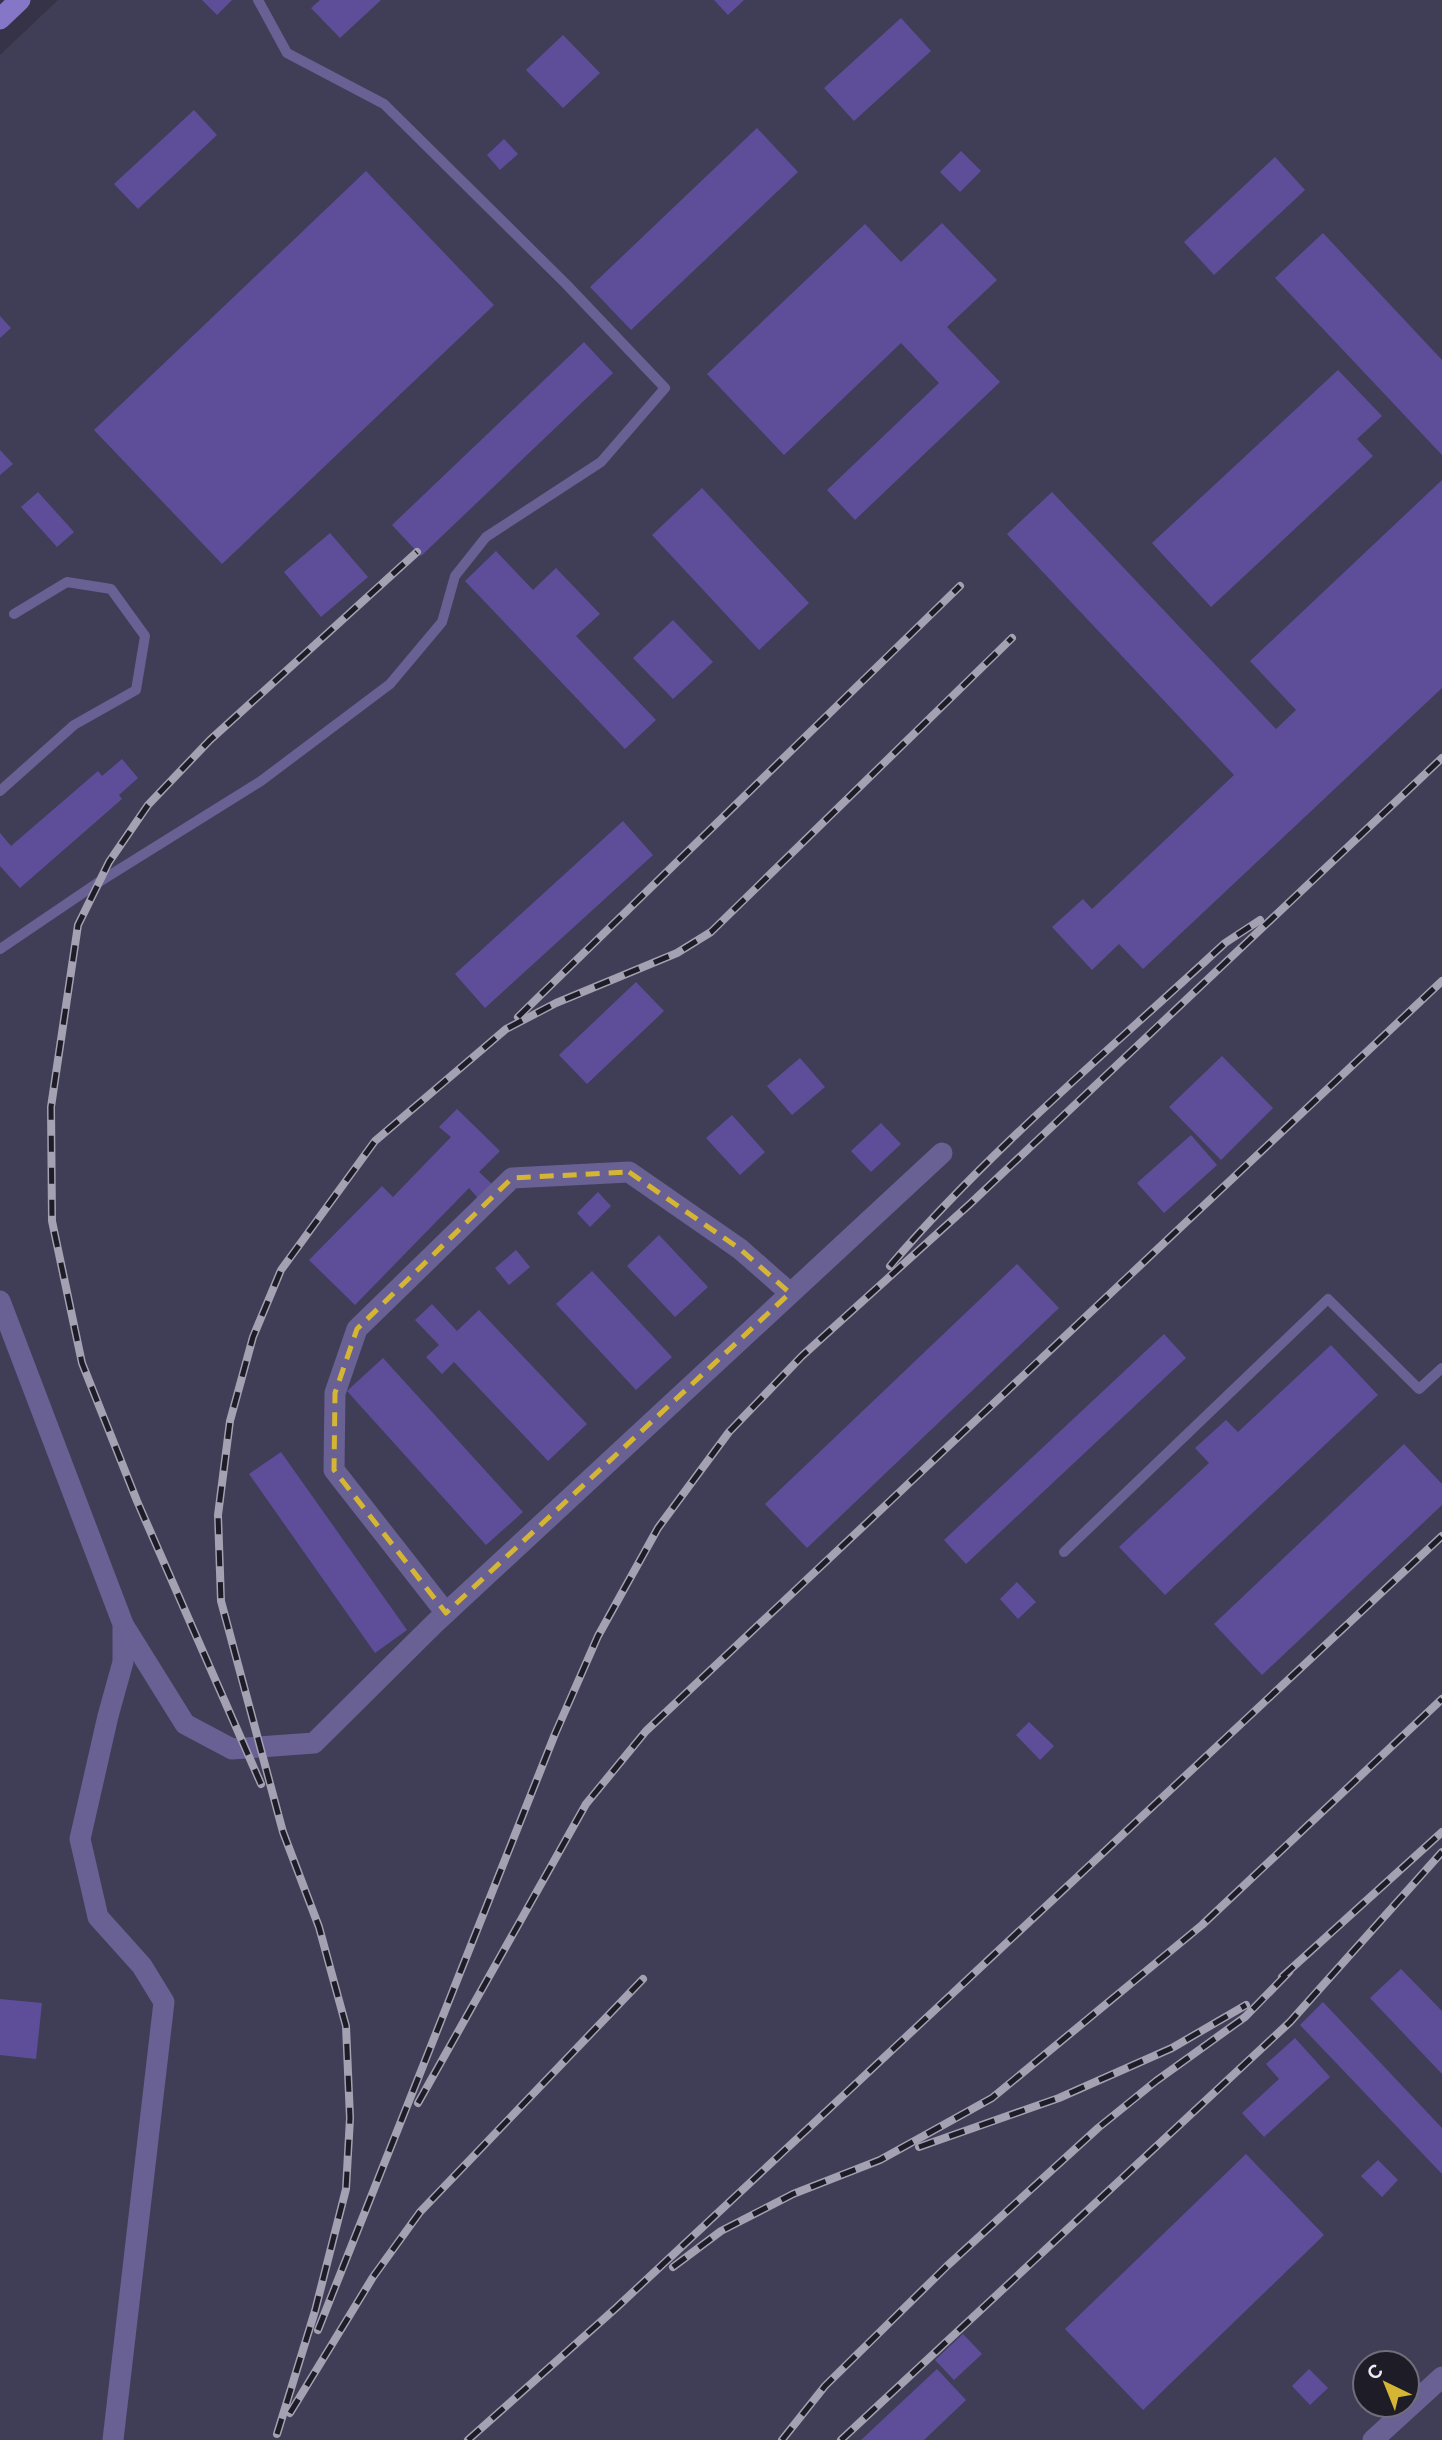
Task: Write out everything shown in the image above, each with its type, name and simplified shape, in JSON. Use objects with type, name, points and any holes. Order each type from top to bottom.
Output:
[{"type":"street","points":[[0,19],[20,0]]},
{"type":"street","points":[[0,1301],[123,1624],[185,1724],[232,1749],[314,1743],[446,1613],[942,1153]]},
{"type":"street","points":[[446,1613],[334,1470],[335,1393],[357,1329],[512,1178],[629,1172],[740,1249],[790,1293]]},
{"type":"street","points":[[113,2440],[164,2002],[142,1966],[98,1917],[80,1839],[107,1716],[123,1662],[123,1624]]},
{"type":"street","points":[[1373,2440],[1442,2377]]},
{"type":"lane","points":[[0,949],[261,781],[390,684],[442,622],[455,576],[486,537],[601,462],[665,388],[566,284],[384,104],[287,53],[258,0]]},
{"type":"lane","points":[[0,791],[74,725],[136,690],[145,636],[111,589],[67,582],[14,614]]},
{"type":"lane","points":[[1064,1552],[1328,1299],[1419,1389],[1442,1368]]},
{"type":"highlighted area","points":[[629,1172],[740,1249],[790,1293],[446,1613],[334,1470],[335,1393],[357,1329],[512,1178]]},
{"type":"shaded area","points":[[58,0],[1442,0],[1442,2440],[0,2440],[0,55]]},
{"type":"building","points":[[202,0],[232,0],[217,15]]},
{"type":"building","points":[[320,0],[381,0],[340,38],[311,8]]},
{"type":"building","points":[[714,0],[744,0],[728,15]]},
{"type":"building","points":[[901,18],[931,51],[854,121],[824,88]]},
{"type":"building","points":[[563,35],[600,73],[563,108],[526,70]]},
{"type":"building","points":[[194,110],[217,135],[138,209],[114,184]]},
{"type":"building","points":[[757,128],[798,172],[631,330],[590,287]]},
{"type":"building","points":[[504,139],[518,154],[500,170],[487,155]]},
{"type":"building","points":[[961,151],[981,171],[960,192],[940,172]]},
{"type":"building","points":[[1275,157],[1305,190],[1214,275],[1184,242]]},
{"type":"building","points":[[366,171],[494,305],[222,564],[94,430]]},
{"type":"building","points":[[942,223],[997,280],[947,327],[1000,382],[855,520],[827,490],[939,383],[901,343],[784,455],[707,374],[865,224],[901,262]]},
{"type":"building","points":[[1323,233],[1442,360],[1442,455],[1275,278]]},
{"type":"building","points":[[0,316],[11,328],[0,338]]},
{"type":"building","points":[[584,342],[613,373],[421,556],[392,525]]},
{"type":"building","points":[[1338,370],[1382,416],[1357,439],[1373,456],[1211,607],[1152,543]]},
{"type":"building","points":[[0,450],[13,464],[0,475]]},
{"type":"building","points":[[1442,480],[1442,688],[1143,969],[1119,944],[1092,970],[1052,927],[1083,899],[1092,909],[1234,775],[1007,534],[1052,492],[1276,729],[1296,710],[1250,661]]},
{"type":"building","points":[[702,488],[809,603],[759,650],[652,535]]},
{"type":"building","points":[[38,492],[74,532],[57,547],[21,507]]},
{"type":"building","points":[[330,533],[368,577],[321,617],[284,572]]},
{"type":"building","points":[[496,551],[533,590],[556,568],[600,614],[576,636],[656,720],[625,749],[465,581]]},
{"type":"building","points":[[673,620],[713,662],[673,699],[633,658]]},
{"type":"building","points":[[122,759],[138,778],[119,795],[122,799],[20,888],[0,866],[0,833],[11,846],[98,771],[102,776]]},
{"type":"building","points":[[623,821],[653,855],[485,1008],[455,974]]},
{"type":"building","points":[[636,982],[664,1011],[587,1084],[559,1055]]},
{"type":"building","points":[[1222,1056],[1273,1108],[1221,1160],[1169,1107]]},
{"type":"building","points":[[800,1058],[825,1087],[792,1115],[767,1086]]},
{"type":"building","points":[[457,1109],[500,1151],[479,1172],[492,1184],[478,1198],[469,1188],[355,1305],[309,1260],[382,1186],[393,1197],[451,1137],[439,1127]]},
{"type":"building","points":[[732,1115],[765,1152],[740,1175],[706,1138]]},
{"type":"building","points":[[881,1123],[901,1144],[871,1172],[851,1151]]},
{"type":"building","points":[[1191,1135],[1217,1165],[1164,1213],[1137,1183]]},
{"type":"building","points":[[598,1192],[611,1206],[590,1227],[577,1213]]},
{"type":"building","points":[[659,1235],[708,1287],[675,1317],[627,1266]]},
{"type":"building","points":[[516,1250],[530,1267],[509,1285],[495,1268]]},
{"type":"building","points":[[1017,1264],[1059,1308],[807,1548],[765,1504]]},
{"type":"building","points":[[592,1271],[672,1357],[636,1390],[556,1304]]},
{"type":"building","points":[[432,1304],[457,1331],[479,1310],[587,1424],[548,1461],[454,1362],[442,1374],[426,1357],[439,1345],[415,1320]]},
{"type":"building","points":[[1164,1334],[1186,1358],[966,1564],[944,1540]]},
{"type":"building","points":[[1331,1345],[1378,1395],[1165,1595],[1119,1547],[1209,1463],[1195,1448],[1226,1420],[1238,1432]]},
{"type":"building","points":[[383,1358],[523,1512],[486,1545],[347,1391]]},
{"type":"building","points":[[1404,1444],[1442,1484],[1442,1505],[1262,1675],[1214,1624]]},
{"type":"building","points":[[281,1452],[407,1630],[375,1653],[249,1474]]},
{"type":"building","points":[[1017,1582],[1036,1602],[1018,1619],[1000,1599]]},
{"type":"building","points":[[1029,1722],[1054,1746],[1040,1760],[1016,1735]]},
{"type":"building","points":[[1401,1969],[1442,2011],[1442,2074],[1370,1998]]},
{"type":"building","points":[[0,1999],[42,2003],[36,2059],[0,2055]]},
{"type":"building","points":[[1323,2002],[1442,2128],[1442,2174],[1300,2025]]},
{"type":"building","points":[[1295,2038],[1330,2077],[1264,2137],[1242,2113],[1279,2079],[1266,2064]]},
{"type":"building","points":[[1246,2154],[1324,2235],[1143,2410],[1065,2329]]},
{"type":"building","points":[[1378,2160],[1398,2180],[1382,2197],[1361,2176]]},
{"type":"building","points":[[963,2334],[982,2354],[954,2380],[935,2360]]},
{"type":"building","points":[[937,2369],[966,2400],[924,2440],[861,2440]]},
{"type":"building","points":[[1309,2369],[1328,2388],[1310,2405],[1292,2386]]},
{"type":"railway","points":[[261,1784],[137,1501],[82,1363],[52,1221],[51,1107],[78,925],[109,862],[148,805],[210,740],[417,552]]},
{"type":"railway","points":[[518,1017],[960,586]]},
{"type":"railway","points":[[277,2434],[315,2311],[346,2189],[350,2118],[346,2026],[319,1927],[283,1832],[221,1601],[218,1515],[230,1421],[253,1337],[281,1270],[375,1141],[506,1029],[556,1003],[677,953],[711,932],[1012,638]]},
{"type":"railway","points":[[318,2330],[555,1734],[598,1636],[658,1528],[729,1432],[802,1356],[971,1203],[1442,758]]},
{"type":"railway","points":[[890,1266],[928,1223],[1010,1140],[1225,943],[1260,920]]},
{"type":"railway","points":[[418,2103],[586,1804],[646,1731],[1442,981]]},
{"type":"railway","points":[[468,2440],[616,2308],[1442,1536]]},
{"type":"railway","points":[[673,2267],[721,2231],[793,2194],[880,2160],[992,2098],[1202,1925],[1442,1699]]},
{"type":"railway","points":[[1282,1977],[1442,1832]]},
{"type":"railway","points":[[841,2440],[1290,2022],[1442,1852]]},
{"type":"railway","points":[[782,2440],[825,2386],[947,2266],[1098,2128],[1156,2081],[1245,2017],[1289,1972]]},
{"type":"railway","points":[[290,2413],[373,2277],[420,2212],[643,1979]]},
{"type":"railway","points":[[919,2147],[1059,2098],[1172,2048],[1246,2005]]}]
